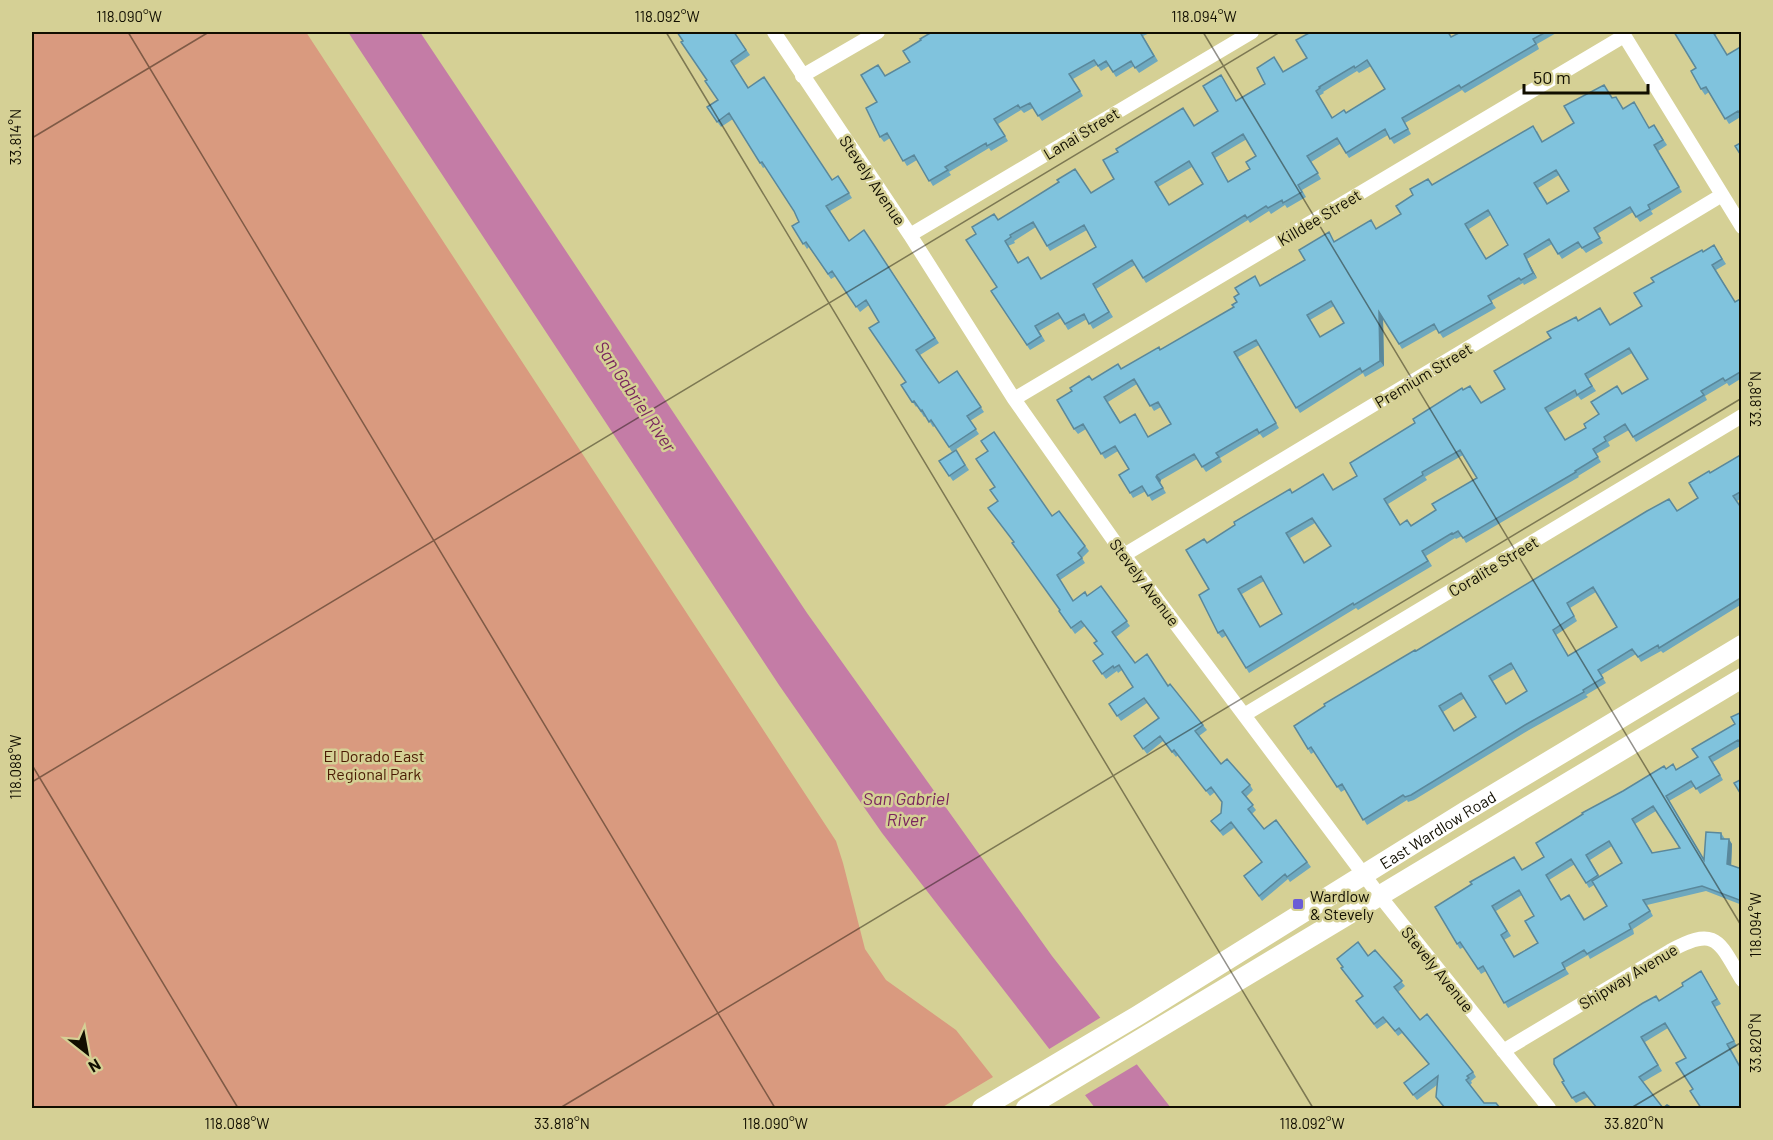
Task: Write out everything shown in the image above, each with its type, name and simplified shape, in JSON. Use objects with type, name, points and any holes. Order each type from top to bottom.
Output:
[{"type":"main road","name":"East Wardlow Road","points":[[986,1106],[1742,645]]},
{"type":"main road","name":"East Wardlow Road","points":[[1026,1108],[1742,678]]},
{"type":"street","name":"Stevely Avenue","points":[[774,32],[910,235],[1014,399],[1124,555],[1379,896],[1549,1108]]},
{"type":"street","points":[[802,76],[878,32]]},
{"type":"street","name":"Lanai Street","points":[[910,235],[1252,32]]},
{"type":"street","points":[[1623,34],[1742,227]]},
{"type":"street","name":"Killdee Street","points":[[1014,399],[1623,34]]},
{"type":"street","name":"Premium Street","points":[[1124,555],[1722,195]]},
{"type":"street","name":"Coralite Street","points":[[1244,715],[1742,416]]},
{"type":"street","name":"Shipway Avenue","points":[[1503,1051],[1670,951],[1697,939],[1707,938],[1719,943],[1742,980]]},
{"type":"green space","name":"El Dorado East Regional Park","points":[[32,32],[306,32],[836,841],[865,949],[886,980],[956,1030],[993,1077],[941,1108],[32,1108]]},
{"type":"water","name":"San Gabriel River","points":[[348,32],[420,32],[807,613],[1052,956],[1171,1108],[1095,1108],[882,833],[779,685]]},
{"type":"pier","points":[[1103,1016],[1139,1063],[1082,1097],[1046,1051]]},
{"type":"building","points":[[677,32],[734,32],[746,50],[731,61],[748,88],[764,77],[832,180],[838,176],[849,193],[826,206],[849,241],[864,230],[935,338],[916,350],[939,383],[957,371],[981,407],[967,416],[976,429],[949,447],[931,420],[929,422],[922,410],[914,401],[912,402],[901,385],[906,382],[869,328],[879,322],[866,300],[856,307],[832,271],[828,274],[806,242],[803,244],[792,226],[799,222],[794,211],[762,162],[760,163],[729,113],[717,122],[707,107],[718,100]]},
{"type":"building","points":[[932,32],[1140,32],[1154,56],[1135,68],[1131,61],[1113,72],[1106,61],[1098,66],[1094,60],[1069,74],[1080,91],[1038,116],[1030,103],[1020,108],[1018,105],[994,119],[1005,136],[987,146],[986,143],[945,167],[948,170],[929,181],[914,155],[903,161],[887,133],[880,137],[866,108],[877,102],[861,75],[878,65],[885,76],[910,62],[903,51]]},
{"type":"building","points":[[1311,32],[1448,32],[1451,37],[1461,32],[1546,32],[1533,39],[1536,44],[1461,88],[1459,85],[1402,118],[1408,129],[1390,139],[1385,129],[1346,153],[1337,138],[1307,156],[1318,173],[1298,185],[1302,192],[1283,203],[1282,200],[1268,208],[1266,206],[1247,218],[1245,215],[1143,278],[1132,260],[1093,284],[1109,312],[1089,324],[1084,314],[1065,324],[1058,313],[1035,326],[1041,336],[1027,345],[991,291],[997,287],[966,240],[976,234],[972,227],[994,214],[998,220],[1059,182],[1057,180],[1075,169],[1091,193],[1114,179],[1103,160],[1118,152],[1116,149],[1183,108],[1194,126],[1218,111],[1203,86],[1221,75],[1236,101],[1265,84],[1257,68],[1274,57],[1283,72],[1307,58],[1296,40]],"holes":[[[1367,60],[1385,89],[1346,113],[1344,110],[1332,118],[1316,91],[1354,66],[1355,68]],[[1243,134],[1256,156],[1246,162],[1250,169],[1228,182],[1212,153]],[[1189,161],[1203,184],[1169,205],[1155,182]],[[1033,222],[1047,246],[1084,225],[1096,247],[1041,279],[1028,257],[1018,263],[1005,241],[1011,237],[1010,235]]]},
{"type":"building","points":[[1674,32],[1713,32],[1727,55],[1742,46],[1742,116],[1738,111],[1725,119],[1706,87],[1701,89],[1691,71],[1696,68]]},
{"type":"building","points":[[1604,85],[1612,98],[1616,97],[1623,109],[1634,102],[1649,128],[1654,125],[1663,140],[1654,145],[1679,187],[1648,205],[1650,209],[1636,217],[1630,207],[1594,228],[1600,238],[1582,248],[1578,242],[1558,254],[1549,239],[1524,254],[1533,273],[1521,280],[1519,278],[1488,296],[1492,303],[1439,333],[1434,324],[1399,344],[1379,312],[1380,361],[1362,372],[1360,368],[1296,408],[1256,340],[1234,352],[1276,423],[1259,433],[1257,429],[1216,453],[1219,457],[1202,467],[1194,454],[1157,475],[1163,488],[1148,496],[1142,486],[1130,493],[1119,475],[1129,469],[1115,446],[1101,454],[1083,424],[1074,429],[1057,400],[1072,391],[1070,388],[1089,376],[1092,380],[1118,364],[1121,369],[1159,347],[1160,350],[1234,307],[1232,305],[1237,302],[1234,297],[1239,294],[1235,288],[1255,276],[1260,286],[1305,260],[1299,250],[1329,232],[1334,242],[1371,220],[1376,229],[1401,214],[1396,206],[1413,195],[1410,189],[1428,179],[1432,185],[1533,126],[1542,142],[1574,123],[1564,106]],"holes":[[[1556,170],[1569,191],[1547,204],[1534,183]],[[1488,210],[1508,245],[1486,259],[1465,224]],[[1331,301],[1344,323],[1320,337],[1307,315]],[[1134,379],[1150,406],[1158,402],[1171,424],[1148,437],[1135,414],[1120,423],[1104,397]]]},
{"type":"building","points":[[1742,142],[1742,157],[1735,146]]},
{"type":"building","points":[[1714,245],[1722,259],[1712,265],[1735,302],[1742,298],[1742,371],[1725,381],[1723,378],[1701,391],[1704,395],[1633,437],[1625,424],[1604,437],[1606,441],[1593,449],[1598,457],[1576,472],[1463,538],[1458,531],[1452,533],[1422,551],[1428,561],[1354,605],[1353,603],[1246,668],[1223,630],[1218,633],[1199,595],[1209,589],[1186,550],[1204,539],[1207,543],[1235,525],[1234,522],[1290,489],[1292,493],[1323,474],[1333,490],[1357,476],[1350,463],[1415,423],[1413,419],[1462,388],[1463,390],[1470,386],[1481,403],[1505,389],[1494,371],[1551,338],[1547,332],[1576,317],[1578,321],[1600,308],[1610,325],[1642,306],[1634,293],[1654,282],[1651,278],[1702,250],[1703,252]],"holes":[[[1629,348],[1648,379],[1622,394],[1617,386],[1591,402],[1599,414],[1584,424],[1586,428],[1565,440],[1545,408],[1575,390],[1577,395],[1592,386],[1585,374]],[[1460,450],[1477,478],[1432,504],[1436,510],[1411,526],[1407,520],[1400,525],[1384,499],[1423,475],[1422,472]],[[1312,518],[1331,546],[1304,563],[1286,533]],[[1261,576],[1282,614],[1260,627],[1238,589]]]},
{"type":"building","points":[[994,432],[1052,516],[1059,511],[1085,546],[1078,553],[1082,558],[1057,575],[1073,601],[1085,592],[1087,596],[1101,586],[1127,621],[1112,632],[1135,663],[1147,654],[1168,686],[1170,684],[1203,725],[1195,731],[1221,764],[1227,759],[1250,785],[1242,792],[1253,805],[1248,809],[1264,829],[1276,820],[1307,862],[1287,877],[1285,874],[1259,896],[1244,876],[1262,862],[1231,822],[1220,831],[1211,821],[1221,813],[1222,802],[1211,787],[1206,791],[1160,736],[1143,749],[1134,736],[1159,718],[1144,698],[1117,716],[1109,704],[1133,687],[1119,665],[1114,668],[1113,666],[1102,674],[1093,661],[1103,654],[1094,643],[1097,641],[1081,621],[1071,628],[1012,543],[1014,542],[988,508],[998,501],[990,490],[995,487],[976,459],[988,451],[981,441]]},
{"type":"building","points":[[956,450],[965,465],[949,476],[939,461]]},
{"type":"building","points":[[1742,454],[1742,491],[1733,496],[1742,509],[1742,597],[1659,648],[1658,645],[1638,657],[1632,649],[1598,670],[1603,678],[1583,690],[1584,692],[1525,725],[1411,795],[1405,797],[1403,795],[1363,820],[1342,784],[1337,787],[1311,747],[1308,749],[1294,726],[1325,706],[1324,704],[1647,511],[1669,499],[1677,511],[1698,498],[1689,483],[1709,471],[1710,473]],"holes":[[[1593,587],[1617,627],[1568,656],[1553,630],[1574,616],[1567,603]],[[1511,663],[1527,691],[1506,704],[1489,676]],[[1461,693],[1476,717],[1454,731],[1439,706]]]},
{"type":"building","points":[[1742,712],[1742,745],[1738,740],[1709,757],[1720,775],[1696,789],[1691,781],[1666,796],[1704,860],[1706,832],[1721,833],[1721,839],[1729,839],[1727,864],[1742,869],[1742,901],[1702,886],[1643,900],[1650,911],[1629,924],[1631,929],[1587,954],[1584,950],[1562,963],[1565,969],[1504,1003],[1483,966],[1478,969],[1460,942],[1457,944],[1435,907],[1472,884],[1470,882],[1514,857],[1522,870],[1544,857],[1536,843],[1582,813],[1664,766],[1666,769],[1673,764],[1676,770],[1698,757],[1692,749],[1735,724],[1731,717]],"holes":[[[1653,806],[1680,848],[1652,853],[1632,819]],[[1609,841],[1622,863],[1592,881],[1607,906],[1584,920],[1569,895],[1561,900],[1546,875],[1571,859],[1586,883],[1598,875],[1586,855]],[[1519,890],[1534,916],[1525,921],[1538,943],[1514,957],[1501,935],[1507,931],[1492,906]]]},
{"type":"building","points":[[1742,779],[1742,796],[1734,783]]},
{"type":"building","points":[[1358,942],[1368,956],[1375,950],[1402,981],[1394,987],[1420,1020],[1427,1014],[1473,1072],[1467,1076],[1469,1078],[1466,1080],[1484,1103],[1496,1103],[1500,1108],[1445,1108],[1436,1097],[1438,1076],[1413,1095],[1404,1083],[1429,1064],[1399,1028],[1395,1031],[1383,1017],[1374,1024],[1356,1001],[1363,996],[1341,968],[1343,967],[1337,959]]},
{"type":"building","points":[[1701,971],[1717,999],[1712,1002],[1734,1041],[1727,1044],[1742,1067],[1742,1108],[1701,1108],[1690,1091],[1693,1089],[1676,1063],[1686,1058],[1665,1023],[1641,1037],[1658,1065],[1639,1077],[1663,1108],[1597,1108],[1584,1092],[1572,1098],[1562,1082],[1564,1081],[1554,1064],[1554,1059],[1643,1003],[1656,996],[1659,1001]]},
{"type":"place","name":"Wardlow & Stevely","points":[[1298,904]]}]
